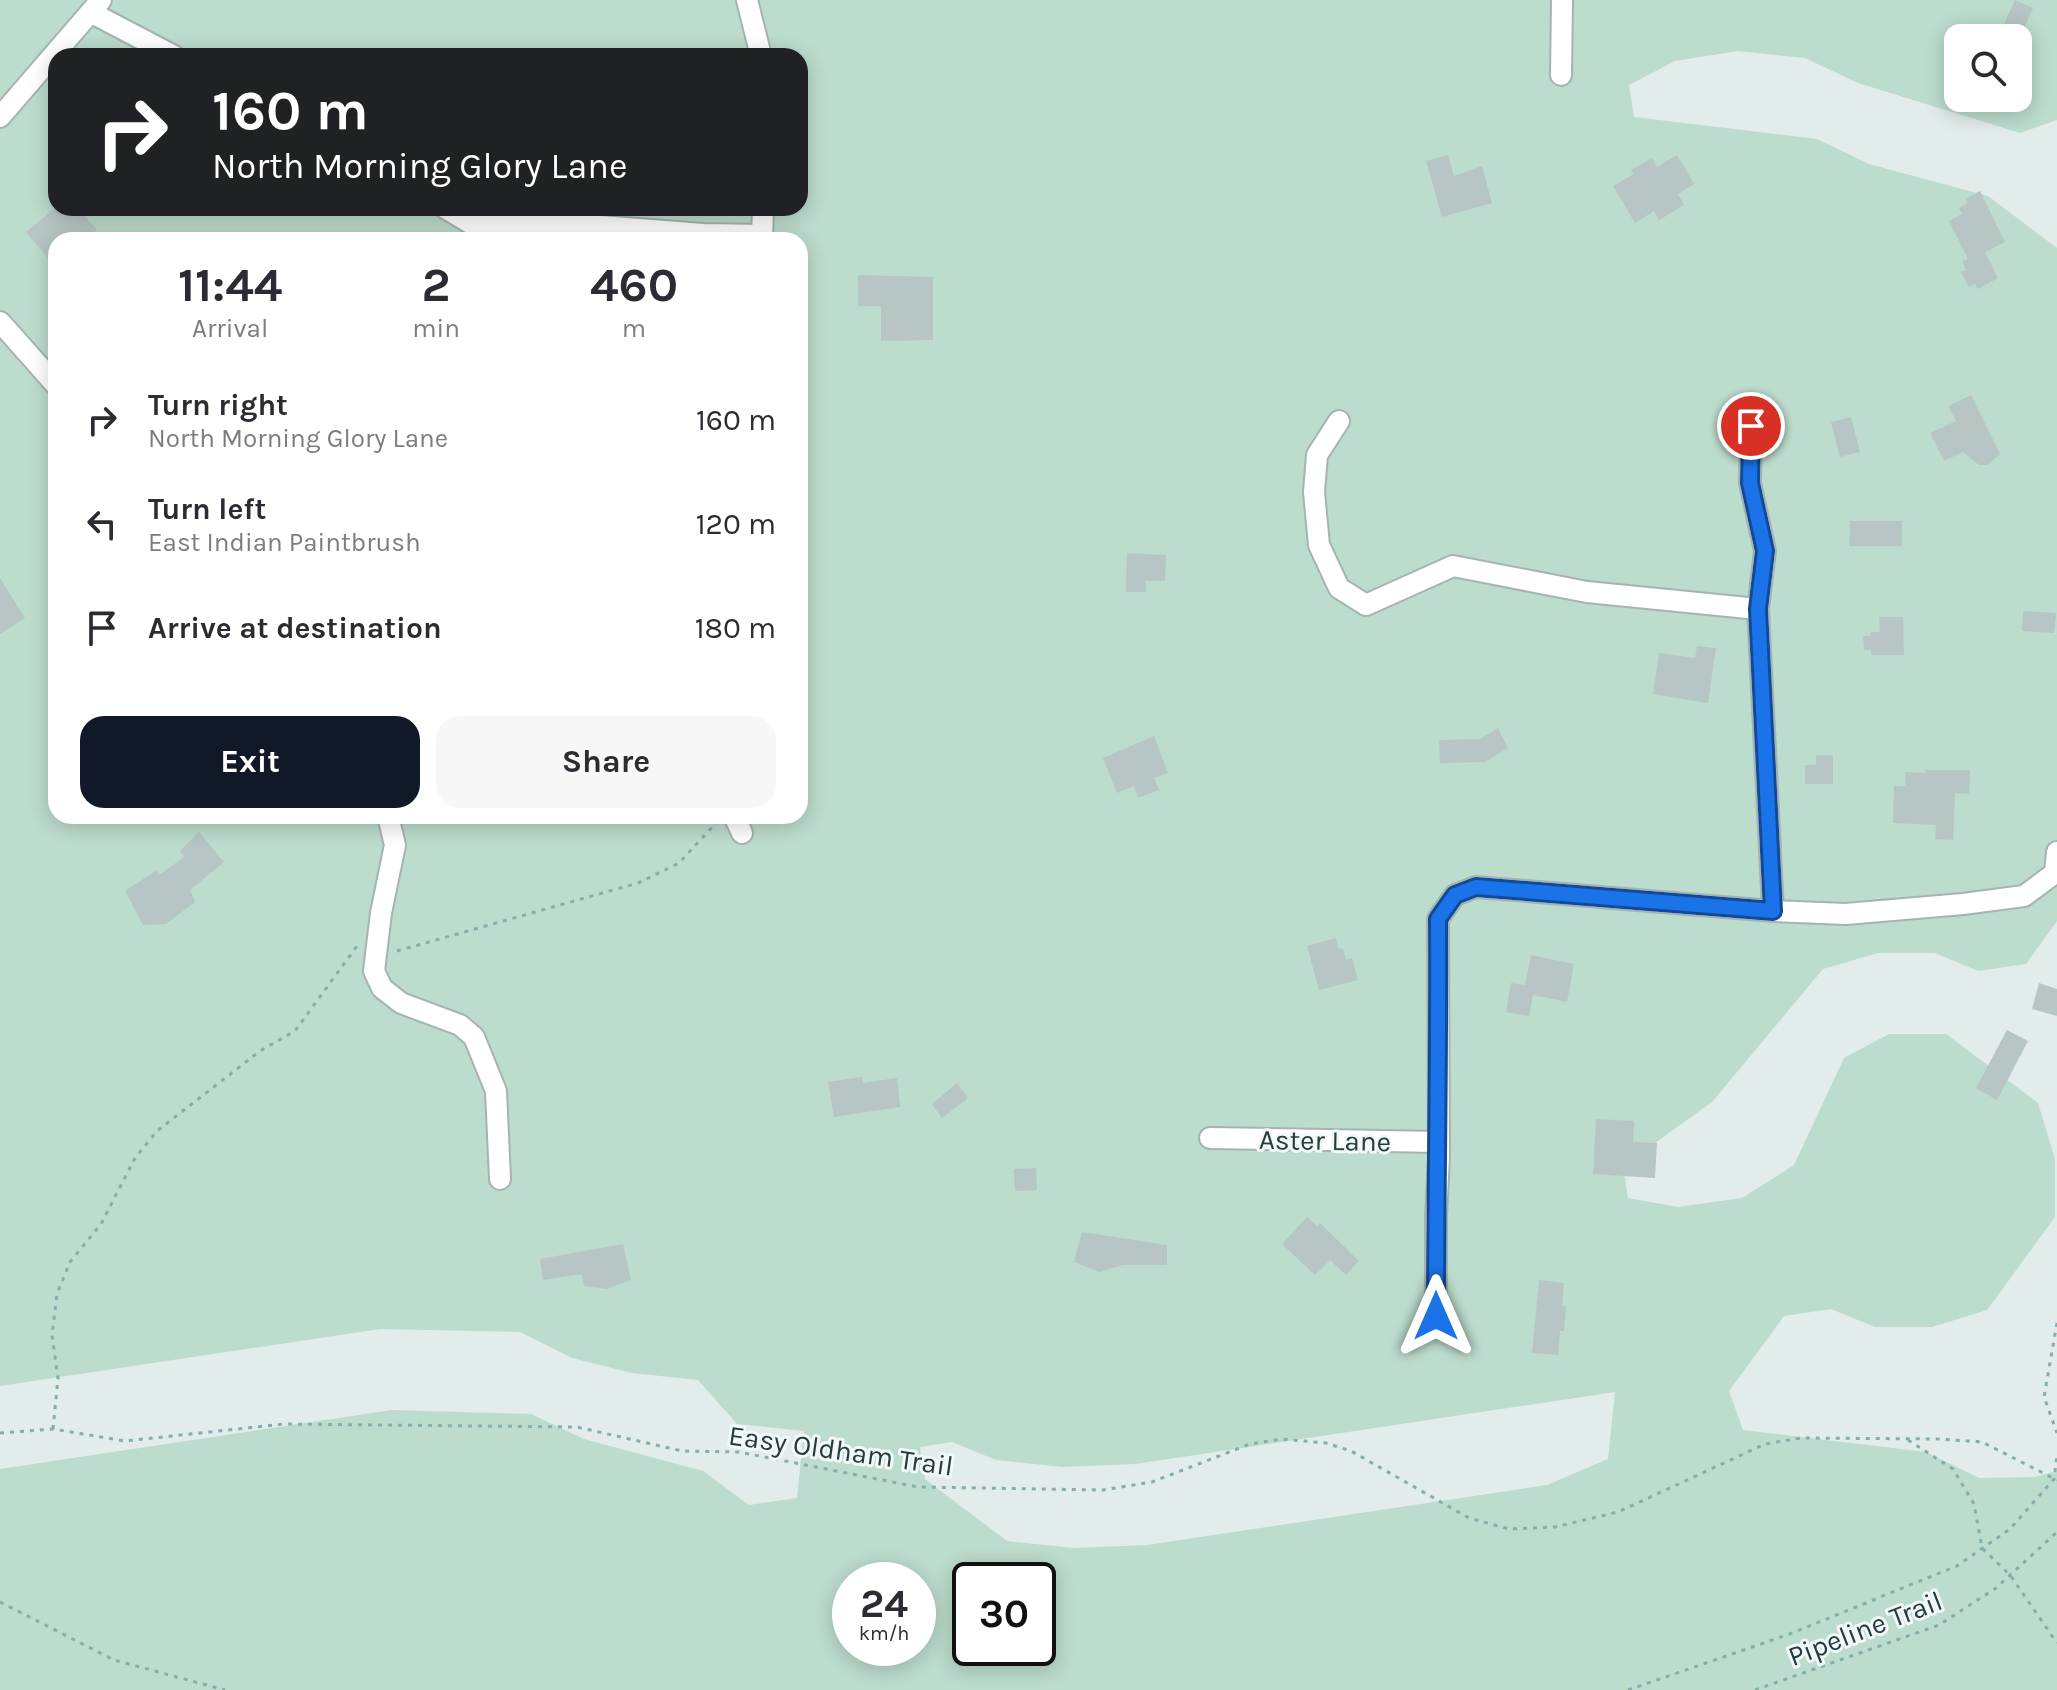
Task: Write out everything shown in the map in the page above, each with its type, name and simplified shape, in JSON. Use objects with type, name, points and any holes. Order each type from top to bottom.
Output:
[{"type":"street","points":[[747,0],[759,48]]},
{"type":"street","points":[[1561,75],[1562,0]]},
{"type":"street","points":[[60,48],[96,7],[161,48]]},
{"type":"street","points":[[0,117],[48,62]]},
{"type":"street","points":[[456,216],[479,232]]},
{"type":"street","points":[[497,232],[600,226],[677,232]]},
{"type":"street","points":[[0,322],[48,376]]},
{"type":"street","points":[[1339,421],[1317,455],[1314,492],[1319,545],[1339,588],[1366,605],[1453,566],[1587,592],[1758,609]]},
{"type":"street","points":[[1751,426],[1750,483],[1765,551],[1758,609],[1773,911]]},
{"type":"street","points":[[390,824],[395,845],[381,913],[374,971],[382,988],[401,1003],[460,1025],[474,1037],[496,1091],[500,1179]]},
{"type":"street","points":[[1436,1316],[1438,919],[1455,895],[1476,887],[1846,914],[2024,896],[2056,863]]},
{"type":"street","name":"Aster Lane","points":[[1210,1138],[1439,1142]]},
{"type":"path","points":[[374,958],[638,883],[679,863],[715,824]]},
{"type":"path","points":[[53,1429],[58,1378],[52,1335],[57,1294],[70,1262],[101,1224],[135,1158],[157,1131],[260,1051],[295,1031],[381,913]]},
{"type":"path","points":[[2057,1323],[2044,1397],[2057,1433]]},
{"type":"path","name":"Easy Oldham Trail","points":[[0,1433],[53,1429],[125,1441],[284,1424],[577,1427],[682,1451],[739,1452],[918,1487],[1103,1490],[1152,1482],[1250,1444],[1281,1439],[1326,1443],[1351,1451],[1469,1518],[1509,1529],[1555,1527],[1618,1512],[1765,1444],[1801,1438],[1982,1442],[2055,1480]]},
{"type":"path","points":[[1906,1439],[1953,1469],[1974,1504],[1982,1548],[2010,1575],[2057,1643]]},
{"type":"path","points":[[1628,1690],[1787,1635],[1957,1566],[2010,1529],[2055,1480],[2057,1456]]},
{"type":"path","name":"Pipeline Trail","points":[[1755,1690],[1939,1625],[1996,1588],[2057,1532]]},
{"type":"path","points":[[0,1602],[114,1660],[225,1690]]},
{"type":"green space","points":[[0,0],[2057,0],[2057,120],[2020,133],[1952,112],[2032,112],[2032,24],[1944,24],[1944,110],[1858,83],[1805,58],[1738,51],[1675,61],[1629,85],[1634,117],[1817,139],[1869,164],[1988,196],[2057,248],[2057,921],[2026,964],[1978,971],[1935,953],[1878,953],[1823,969],[1712,1102],[1623,1166],[1628,1198],[1678,1207],[1742,1198],[1794,1165],[1844,1058],[1889,1034],[1946,1034],[2038,1103],[2055,1159],[2055,1217],[1987,1310],[1932,1327],[1875,1327],[1831,1309],[1784,1316],[1729,1391],[1743,1430],[1926,1452],[1979,1478],[2035,1477],[2057,1471],[2057,1690],[0,1690],[0,1469],[392,1410],[531,1414],[584,1439],[703,1471],[749,1505],[797,1498],[804,1431],[737,1424],[698,1380],[632,1373],[572,1358],[520,1332],[380,1329],[0,1386]],"holes":[[[1615,1392],[1608,1459],[1547,1485],[1147,1545],[1074,1548],[1007,1541],[925,1479],[920,1447],[952,1442],[996,1460],[1062,1467],[1135,1464]]]},
{"type":"building","points":[[2015,0],[2033,8],[2026,24],[2004,24]]},
{"type":"building","points":[[1448,155],[1454,176],[1482,166],[1492,203],[1442,217],[1426,161]]},
{"type":"building","points":[[1677,155],[1694,184],[1678,194],[1684,205],[1659,220],[1654,211],[1635,223],[1613,186],[1634,174],[1631,170],[1652,158],[1657,167]]},
{"type":"building","points":[[1980,191],[2005,242],[1985,252],[1998,278],[1978,289],[1975,284],[1969,287],[1961,272],[1966,270],[1962,261],[1968,259],[1949,221],[1962,214],[1959,208],[1968,203],[1965,199]]},
{"type":"building","points":[[48,214],[85,216],[97,230],[48,232],[48,258],[26,232]]},
{"type":"building","points":[[858,275],[933,277],[933,340],[881,341],[881,306],[858,306]]},
{"type":"building","points":[[1971,395],[2000,454],[1987,465],[1979,465],[1963,452],[1944,461],[1930,433],[1956,421],[1948,406]]},
{"type":"building","points":[[1851,417],[1860,452],[1840,457],[1831,422]]},
{"type":"building","points":[[1850,521],[1902,521],[1902,546],[1849,546]]},
{"type":"building","points":[[1127,553],[1166,555],[1165,581],[1146,581],[1146,592],[1126,592]]},
{"type":"building","points":[[0,578],[25,618],[0,634]]},
{"type":"building","points":[[2023,611],[2056,613],[2054,633],[2022,631]]},
{"type":"building","points":[[1879,617],[1903,617],[1904,655],[1871,655],[1871,650],[1864,650],[1863,636],[1880,632]]},
{"type":"building","points":[[1697,646],[1716,648],[1708,703],[1653,694],[1659,653],[1695,658]]},
{"type":"building","points":[[1498,728],[1508,748],[1485,762],[1440,763],[1439,740],[1480,739]]},
{"type":"building","points":[[1154,736],[1168,773],[1154,778],[1159,790],[1138,798],[1134,786],[1117,793],[1103,758]]},
{"type":"building","points":[[1816,755],[1833,755],[1833,784],[1805,784],[1805,765],[1816,765]]},
{"type":"building","points":[[1925,770],[1970,770],[1969,794],[1955,793],[1953,840],[1935,839],[1936,825],[1893,823],[1894,786],[1905,786],[1906,772],[1925,773]]},
{"type":"building","points":[[199,832],[224,862],[190,890],[195,902],[166,924],[143,925],[125,891],[157,870],[159,875],[184,857],[180,851]]},
{"type":"building","points":[[1336,938],[1346,960],[1352,958],[1358,980],[1319,990],[1307,946]]},
{"type":"building","points":[[1531,955],[1574,964],[1567,1002],[1533,995],[1529,1016],[1506,1012],[1511,983],[1525,985]]},
{"type":"building","points":[[2039,983],[2057,989],[2057,1016],[2032,1009]]},
{"type":"building","points":[[2007,1030],[2028,1041],[1997,1100],[1976,1088]]},
{"type":"building","points":[[862,1077],[863,1083],[897,1078],[900,1107],[834,1117],[828,1082]]},
{"type":"building","points":[[957,1083],[968,1098],[942,1118],[932,1104]]},
{"type":"building","points":[[1596,1119],[1634,1121],[1633,1142],[1657,1143],[1655,1178],[1593,1174]]},
{"type":"building","points":[[1036,1168],[1037,1190],[1015,1191],[1014,1169]]},
{"type":"building","points":[[1307,1217],[1317,1226],[1320,1223],[1359,1261],[1346,1275],[1330,1260],[1315,1275],[1282,1244]]},
{"type":"building","points":[[1082,1232],[1167,1245],[1167,1265],[1123,1265],[1099,1272],[1074,1262]]},
{"type":"building","points":[[623,1244],[631,1280],[607,1289],[584,1286],[582,1274],[543,1280],[540,1259]]},
{"type":"building","points":[[1539,1280],[1564,1283],[1564,1331],[1560,1331],[1558,1355],[1532,1353]]},
{"type":"route","points":[[1436,1316],[1438,919],[1455,895],[1476,887],[1773,911],[1758,609],[1765,551],[1750,483],[1751,426]]}]
